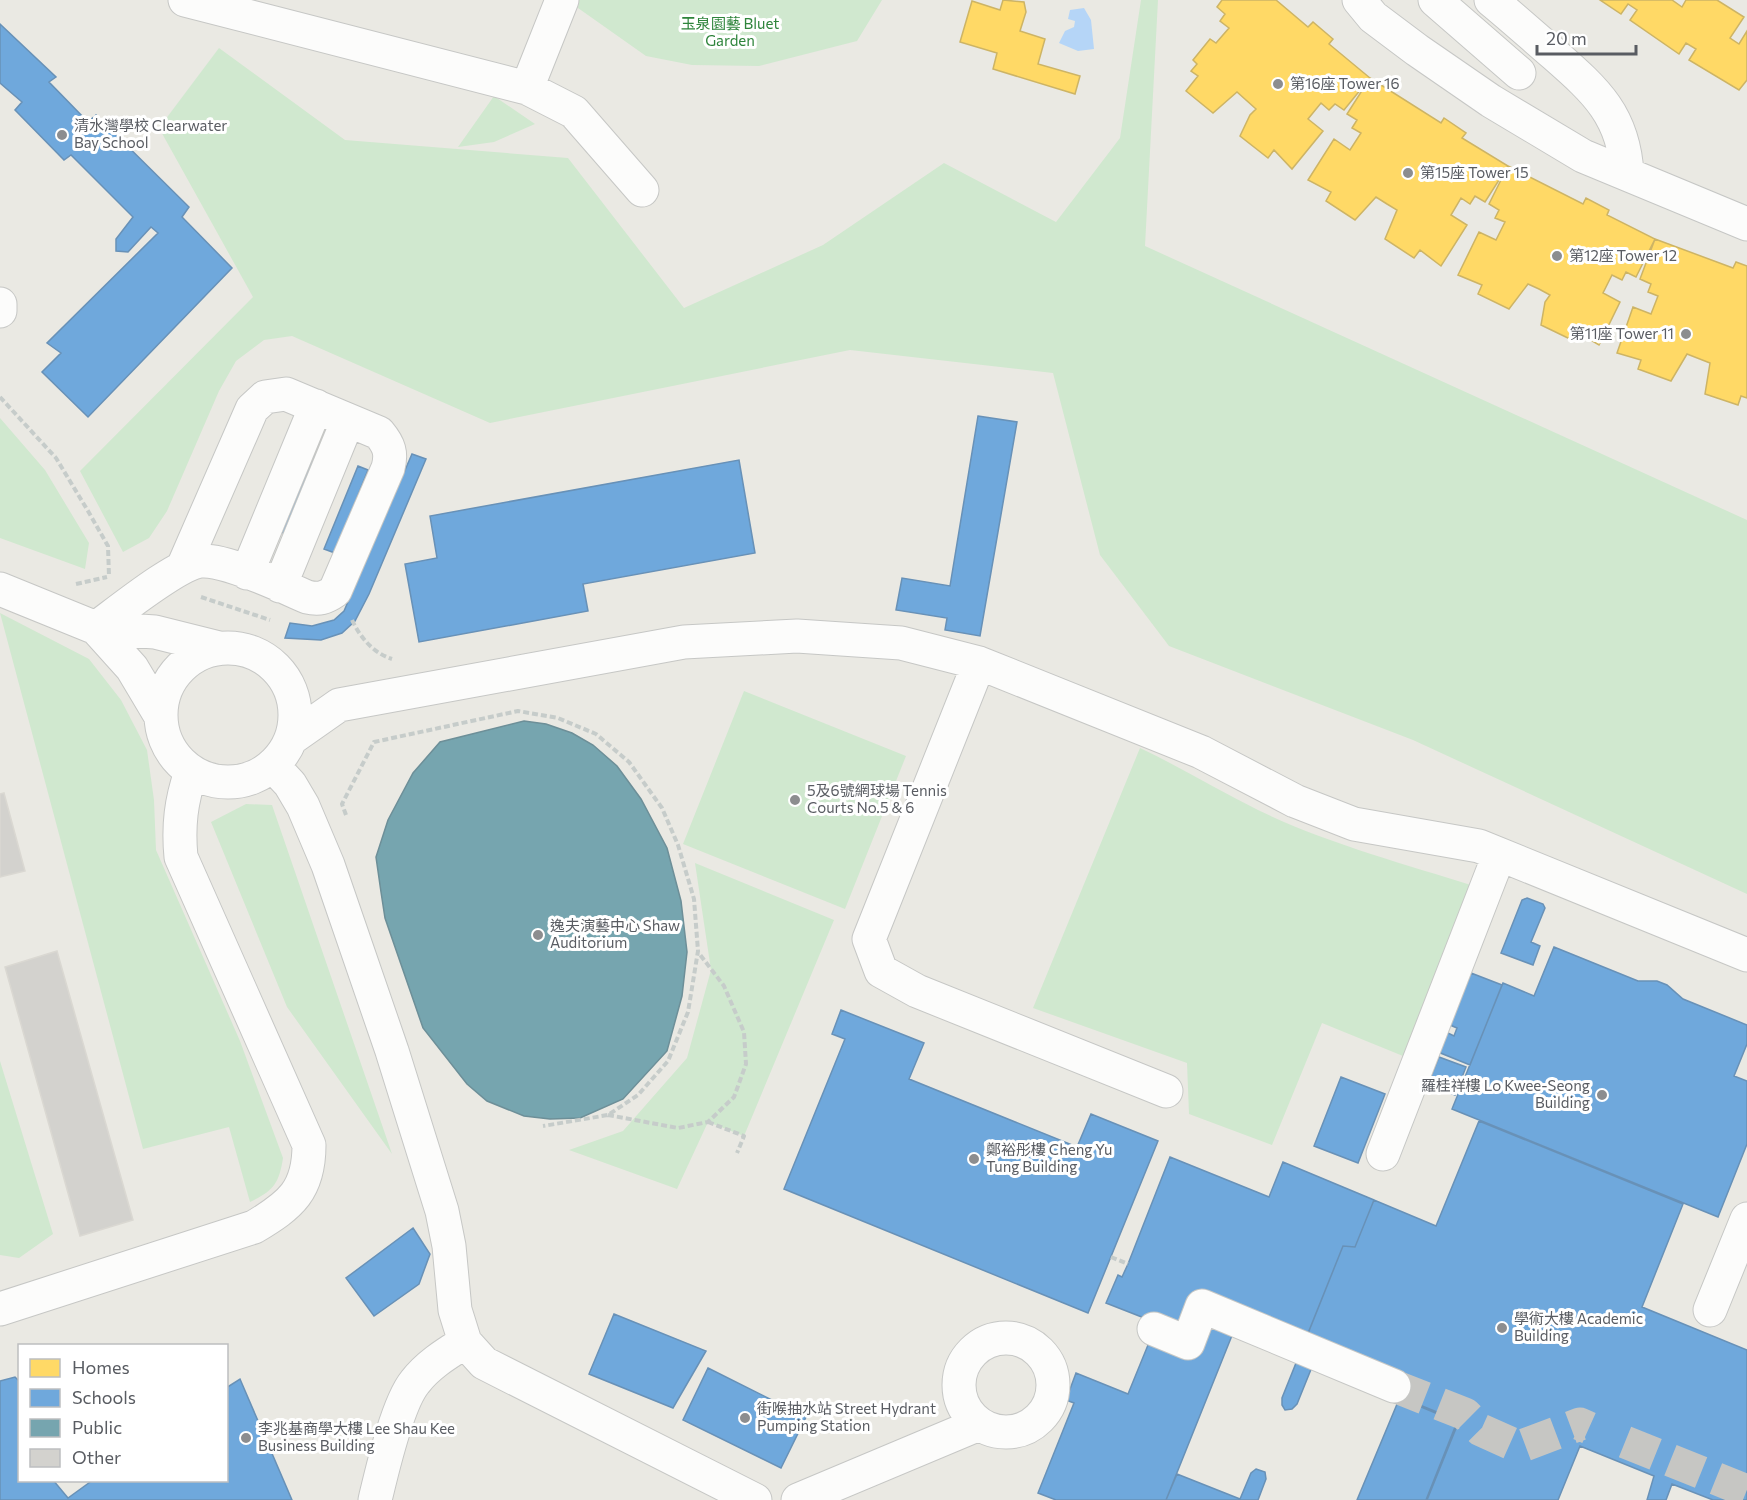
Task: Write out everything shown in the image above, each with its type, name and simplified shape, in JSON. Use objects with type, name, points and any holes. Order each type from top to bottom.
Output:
[{"type":"street","points":[[185,0],[527,87],[574,112],[642,190]]},
{"type":"street","points":[[527,87],[562,0]]},
{"type":"street","points":[[1359,0],[1373,17],[1491,101],[1583,156],[1747,224]]},
{"type":"street","points":[[1435,0],[1519,73]]},
{"type":"street","points":[[1491,0],[1592,87],[1606,105],[1623,141],[1627,174]]},
{"type":"street","points":[[0,304],[0,311]]},
{"type":"street","points":[[96,628],[183,567],[200,561],[218,562],[316,599],[326,597],[335,591],[388,468],[391,457],[388,444],[379,433],[286,394],[266,397],[252,409],[183,567]]},
{"type":"street","points":[[247,573],[316,406]]},
{"type":"street","points":[[280,586],[348,420]]},
{"type":"street","points":[[0,589],[96,628],[155,632],[219,648]]},
{"type":"street","points":[[96,628],[132,668],[160,715],[165,738],[174,758],[191,772],[210,781],[230,783],[250,780],[273,766],[292,738],[339,705],[684,642],[814,637],[901,643],[979,663],[1201,752],[1295,801],[1354,824],[1479,846],[1747,956]]},
{"type":"street","points":[[160,715],[163,697],[171,680],[183,665],[199,653],[219,648],[241,648],[261,656],[278,669],[290,687],[295,704],[296,721],[292,738]]},
{"type":"street","points":[[979,663],[869,939],[881,971],[917,990],[1020,1017],[1166,1091]]},
{"type":"street","points":[[290,687],[339,705]]},
{"type":"street","points":[[273,766],[290,784],[303,806],[328,865],[392,1051],[442,1211],[449,1246],[455,1310],[465,1342],[484,1363],[746,1498]]},
{"type":"street","points":[[0,1309],[254,1227],[278,1213],[300,1191],[306,1175],[309,1145],[181,857],[178,826],[182,796],[191,772]]},
{"type":"street","points":[[1383,1154],[1499,855]]},
{"type":"street","points":[[1710,1310],[1747,1219]]},
{"type":"street","points":[[1154,1329],[1188,1343],[1202,1306],[1394,1386]]},
{"type":"street","points":[[375,1500],[384,1462],[413,1384],[437,1359],[465,1342]]},
{"type":"street","points":[[798,1500],[979,1424]]},
{"type":"path","points":[[0,397],[56,458],[108,546],[110,577]]},
{"type":"path","points":[[68,586],[118,574]]},
{"type":"path","points":[[348,614],[359,635],[371,647],[389,659],[399,660]]},
{"type":"path","points":[[349,824],[342,804],[374,742],[518,711],[558,718],[596,734],[629,762],[662,808],[678,845],[694,899],[698,951],[687,1012],[668,1061],[638,1095],[608,1115]]},
{"type":"path","points":[[698,951],[724,986],[744,1032],[746,1064],[734,1097],[708,1122]]},
{"type":"path","points":[[543,1126],[608,1115],[678,1128],[708,1122],[744,1136],[736,1153]]},
{"type":"path","points":[[1111,1257],[1128,1264]]},
{"type":"green space","name":"玉泉園藝 Bluet Garden","points":[[579,0],[882,0],[857,41],[759,66],[692,65],[646,56],[578,8]]},
{"type":"green space","points":[[1141,0],[1158,0],[1145,246],[1747,520],[1747,894],[1413,740],[1169,646],[1100,555],[1053,373],[850,350],[490,423],[292,336],[264,340],[236,361],[219,391],[167,511],[149,538],[123,552],[80,471],[253,297],[159,128],[219,48],[345,140],[568,158],[684,308],[823,245],[944,163],[1056,222],[1120,138]]},
{"type":"green space","points":[[494,96],[535,124],[494,142],[458,147]]},
{"type":"green space","points":[[0,418],[45,470],[89,543],[85,569],[0,538]]},
{"type":"green space","points":[[0,613],[89,659],[121,700],[147,750],[154,800],[156,850],[240,1041],[283,1158],[274,1186],[250,1202],[229,1127],[143,1149]]},
{"type":"green space","name":"5及6號網球場 Tennis Courts No.5 & 6","points":[[744,691],[906,756],[845,909],[683,844]]},
{"type":"green space","points":[[1140,748],[1258,810],[1310,833],[1474,886],[1403,1056],[1322,1023],[1272,1145],[1189,1114],[1187,1063],[1033,1008]]},
{"type":"green space","points":[[246,804],[272,805],[392,1154],[287,1007],[211,822]]},
{"type":"green space","points":[[695,863],[834,920],[744,1136],[708,1122],[677,1189],[569,1150],[623,1131],[687,1058],[711,970]]},
{"type":"green space","points":[[0,1061],[53,1234],[19,1258],[0,1255]]},
{"type":"water","points":[[1084,8],[1091,20],[1094,49],[1078,51],[1059,43],[1065,31],[1074,27],[1075,21],[1068,19],[1070,10]]},
{"type":"building: Homes","points":[[1003,0],[1024,2],[1026,12],[1020,31],[1045,39],[1038,64],[1080,76],[1075,94],[993,69],[997,53],[960,42],[972,1],[1000,10]]},
{"type":"building: Homes","name":"第16座 Tower 16","points":[[1222,0],[1276,0],[1308,27],[1313,22],[1333,39],[1329,44],[1370,78],[1344,110],[1335,104],[1329,110],[1321,103],[1308,119],[1323,131],[1292,169],[1274,150],[1268,158],[1240,136],[1250,115],[1256,109],[1237,92],[1213,113],[1186,91],[1198,76],[1191,71],[1197,64],[1193,60],[1210,39],[1216,43],[1229,28],[1220,21],[1225,14],[1217,7]]},
{"type":"building: Homes","points":[[1600,0],[1672,0],[1682,7],[1686,0],[1717,0],[1744,17],[1730,38],[1739,44],[1747,31],[1747,80],[1739,90],[1689,60],[1696,49],[1686,43],[1679,54],[1630,20],[1637,10],[1628,4],[1621,14]]},
{"type":"building: Homes","name":"第15座 Tower 15","points":[[1370,78],[1441,123],[1444,118],[1466,133],[1462,138],[1508,166],[1485,202],[1475,196],[1470,204],[1461,198],[1451,215],[1467,225],[1441,266],[1420,250],[1414,258],[1385,239],[1397,210],[1376,197],[1355,220],[1326,201],[1331,192],[1308,180],[1334,139],[1350,150],[1361,133],[1352,128],[1357,120],[1347,114]]},
{"type":"building: Homes","name":"第12座 Tower 12","points":[[1508,166],[1583,204],[1586,198],[1609,210],[1607,215],[1655,239],[1636,277],[1626,272],[1622,280],[1612,275],[1603,293],[1620,302],[1599,345],[1577,332],[1572,340],[1541,325],[1545,302],[1550,295],[1539,289],[1528,284],[1509,309],[1478,294],[1482,285],[1458,275],[1479,232],[1496,240],[1505,222],[1495,218],[1499,210],[1489,204]]},
{"type":"building: Homes","name":"第11座 Tower 11","points":[[1655,239],[1733,268],[1736,262],[1747,266],[1747,398],[1741,396],[1738,405],[1705,394],[1710,363],[1687,354],[1671,381],[1638,369],[1641,360],[1617,353],[1633,307],[1651,314],[1658,296],[1648,292],[1651,284],[1640,279]]},
{"type":"building: Schools","points":[[0,24],[56,77],[49,82],[88,122],[96,115],[189,207],[182,217],[232,268],[88,417],[42,372],[61,353],[47,343],[158,233],[151,227],[128,252],[116,251],[116,239],[133,217],[71,155],[64,160],[15,110],[22,102],[0,83]]},
{"type":"building: Schools","points":[[978,416],[1017,422],[980,636],[945,630],[947,618],[896,610],[902,578],[950,586]]},
{"type":"building: Schools","points":[[314,449],[325,454],[292,536],[281,532]]},
{"type":"building: Schools","points":[[412,454],[426,459],[369,594],[355,621],[342,633],[321,640],[285,638],[290,623],[312,626],[334,620],[344,611]]},
{"type":"building: Schools","points":[[739,460],[755,553],[583,584],[588,611],[419,642],[405,564],[437,558],[430,516]]},
{"type":"building: Schools","points":[[358,466],[368,470],[335,553],[324,549]]},
{"type":"building: Schools","points":[[1527,898],[1543,904],[1545,908],[1531,942],[1540,946],[1533,965],[1501,953],[1522,900]]},
{"type":"building: Schools","name":"羅桂祥樓 Lo Kwee-Seong Building","points":[[1554,947],[1638,981],[1657,981],[1667,985],[1683,999],[1747,1025],[1747,1044],[1734,1076],[1747,1081],[1747,1144],[1718,1217],[1452,1109],[1503,983],[1534,996]]},
{"type":"building: Schools","points":[[1471,973],[1502,985],[1470,1065],[1438,1052],[1446,1032],[1454,1036],[1457,1028],[1450,1025]]},
{"type":"building: Schools","name":"鄭裕彤樓 Cheng Yu Tung Building","points":[[841,1010],[924,1043],[909,1079],[1077,1147],[1091,1114],[1158,1141],[1088,1313],[784,1189],[845,1039],[832,1034]]},
{"type":"building: Schools","points":[[1439,1057],[1466,1067],[1455,1095],[1428,1084]]},
{"type":"building: Schools","points":[[1341,1077],[1385,1094],[1358,1163],[1314,1146]]},
{"type":"building: Schools","name":"學術大樓 Academic Building","points":[[1479,1121],[1683,1204],[1642,1307],[1747,1350],[1747,1500],[1713,1500],[1672,1484],[1666,1500],[1647,1500],[1654,1476],[1580,1446],[1558,1500],[1426,1500],[1457,1422],[1314,1362],[1297,1404],[1292,1409],[1285,1410],[1282,1398],[1343,1246],[1355,1247],[1374,1200],[1436,1226]]},
{"type":"building: Schools","points":[[1170,1157],[1269,1197],[1283,1162],[1374,1200],[1355,1247],[1343,1246],[1299,1356],[1235,1328],[1166,1500],[1056,1500],[1038,1493],[1074,1403],[1066,1400],[1076,1373],[1128,1394],[1157,1323],[1106,1303],[1118,1275],[1122,1277],[1128,1264]]},
{"type":"building: Schools","points":[[413,1228],[430,1254],[419,1284],[374,1316],[346,1278]]},
{"type":"building: Schools","points":[[614,1314],[706,1351],[673,1408],[589,1374]]},
{"type":"building: Schools","name":"街喉抽水站 Street Hydrant Pumping Station","points":[[708,1368],[806,1417],[781,1468],[683,1420]]},
{"type":"building: Schools","name":"李兆基商學大樓 Lee Shau Kee Business Building","points":[[15,1377],[18,1380],[18,1482],[55,1482],[68,1498],[90,1482],[228,1482],[228,1387],[240,1379],[292,1500],[0,1500],[0,1381]]},
{"type":"building: Schools","points":[[1400,1397],[1459,1421],[1427,1500],[1357,1500]]},
{"type":"building: Schools","points":[[1256,1469],[1265,1472],[1266,1479],[1258,1500],[1166,1500],[1177,1474],[1240,1499],[1251,1473]]},
{"type":"building: Public","name":"逸夫演藝中心 Shaw Auditorium","points":[[524,721],[546,724],[572,733],[593,745],[617,766],[641,799],[667,848],[681,901],[687,952],[682,996],[667,1051],[623,1099],[580,1118],[550,1119],[524,1116],[487,1101],[467,1084],[423,1028],[385,918],[376,857],[388,820],[413,773],[440,742]]},
{"type":"building: Other","points":[[4,793],[25,871],[0,877],[0,794]]},
{"type":"building: Other","points":[[57,951],[133,1220],[80,1236],[5,967]]},
{"type":"tunnel","points":[[1394,1386],[1465,1414],[1481,1430],[1519,1447],[1580,1424],[1589,1428]]},
{"type":"tunnel","points":[[1625,1442],[1747,1491]]},
{"type":"place","name":"第16座 Tower 16","points":[[1278,84]]},
{"type":"place","name":"清水灣學校 Clearwater Bay School","points":[[62,135]]},
{"type":"place","name":"第15座 Tower 15","points":[[1408,173]]},
{"type":"place","name":"第12座 Tower 12","points":[[1557,256]]},
{"type":"place","name":"第11座 Tower 11","points":[[1686,334]]},
{"type":"place","name":"5及6號網球場 Tennis Courts No.5 & 6","points":[[795,800]]},
{"type":"place","name":"逸夫演藝中心 Shaw Auditorium","points":[[538,935]]},
{"type":"place","name":"羅桂祥樓 Lo Kwee-Seong Building","points":[[1602,1095]]},
{"type":"place","name":"鄭裕彤樓 Cheng Yu Tung Building","points":[[974,1159]]},
{"type":"place","name":"學術大樓 Academic Building","points":[[1502,1328]]},
{"type":"place","name":"街喉抽水站 Street Hydrant Pumping Station","points":[[745,1418]]},
{"type":"place","name":"李兆基商學大樓 Lee Shau Kee Business Building","points":[[246,1438]]}]
